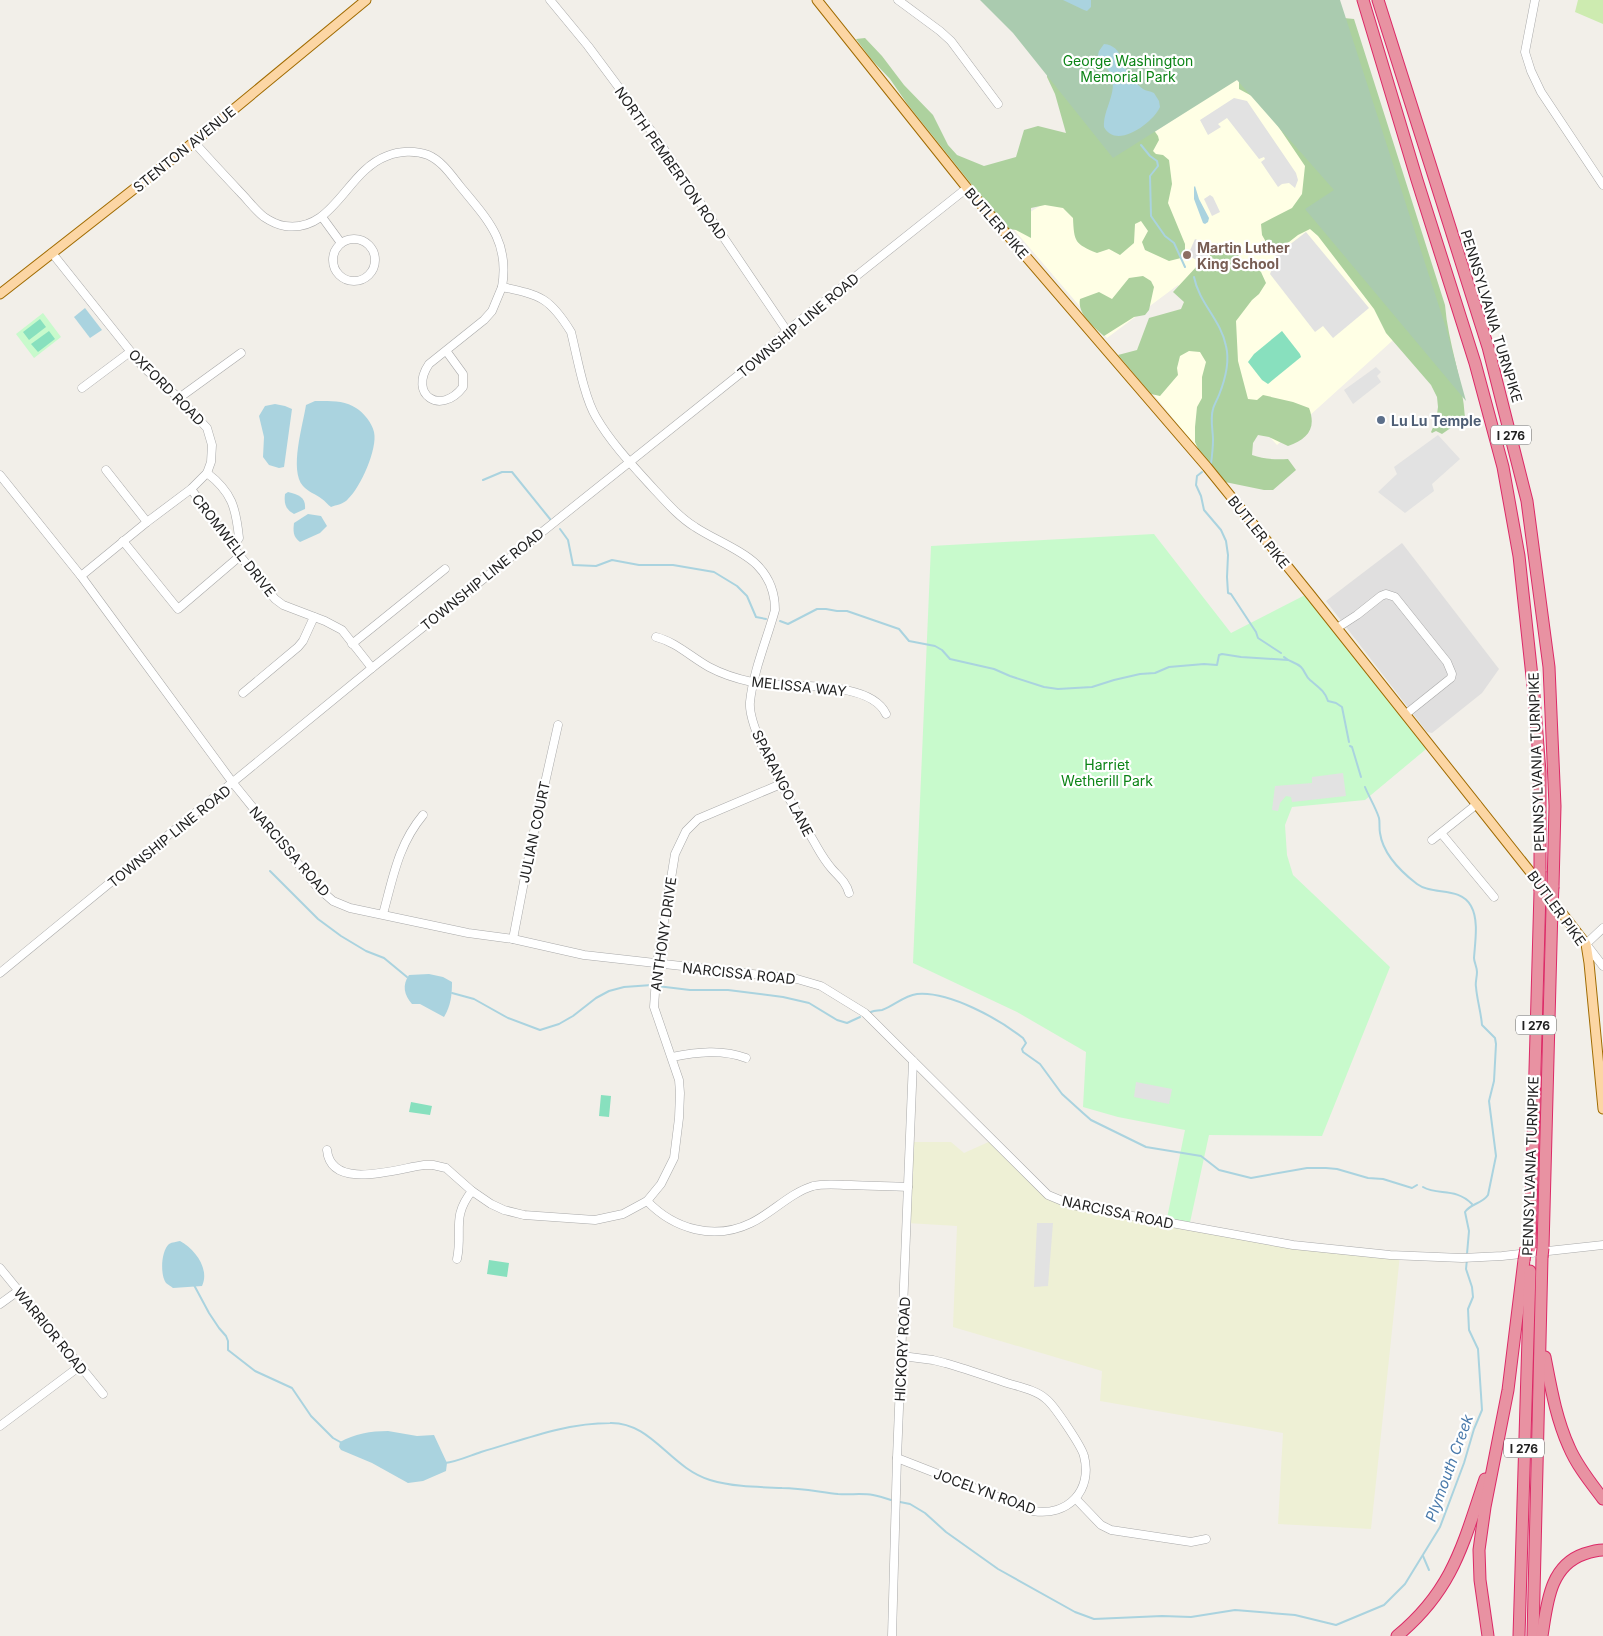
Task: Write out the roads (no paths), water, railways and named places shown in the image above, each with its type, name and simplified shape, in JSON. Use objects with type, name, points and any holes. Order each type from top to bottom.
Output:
[{"type":"highway","name":"PENNSYLVANIA TURNPIKE","points":[[1363,0],[1417,180],[1476,363],[1503,467],[1519,556],[1534,695],[1540,772],[1540,891],[1532,1191],[1527,1254],[1519,1636]]},
{"type":"highway","name":"PENNSYLVANIA TURNPIKE","points":[[1378,0],[1488,347],[1528,501],[1549,667],[1555,806],[1533,1636]]},
{"type":"highway","points":[[1488,1636],[1480,1580],[1479,1550],[1485,1507],[1505,1407],[1527,1254]]},
{"type":"highway","points":[[1541,1339],[1557,1418],[1569,1449],[1586,1477],[1603,1499]]},
{"type":"highway","points":[[1397,1636],[1429,1605],[1441,1590],[1452,1569],[1485,1476],[1505,1407]]},
{"type":"highway","points":[[1542,1636],[1548,1600],[1560,1570],[1574,1558],[1603,1550]]},
{"type":"main road","name":"STENTON AVENUE","points":[[0,294],[194,142],[366,0]]},
{"type":"main road","name":"BUTLER PIKE","points":[[818,0],[967,188],[1207,467],[1406,714],[1586,944],[1603,1109]]},
{"type":"street","name":"NORTH PEMBERTON ROAD","points":[[550,0],[588,46],[655,136],[787,331]]},
{"type":"street","points":[[898,0],[946,36],[998,104]]},
{"type":"street","points":[[1535,0],[1525,52],[1531,71],[1541,92],[1603,185]]},
{"type":"street","points":[[194,142],[262,216],[284,226],[310,223],[322,218],[363,171],[378,159],[400,152],[427,155],[441,163],[492,226],[503,255],[504,277],[492,311],[447,352],[429,364],[422,385],[424,392],[429,398],[435,400],[443,401],[451,398],[463,387],[463,374],[447,352]]},
{"type":"street","name":"TOWNSHIP LINE ROAD","points":[[0,973],[372,668],[741,373],[787,331],[967,188]]},
{"type":"street","points":[[322,218],[341,244]]},
{"type":"street","points":[[350,239],[358,239],[370,246],[375,255],[376,262],[374,270],[364,280],[357,282],[349,281],[337,273],[333,263],[333,256],[341,244],[350,239]]},
{"type":"street","name":"OXFORD ROAD","points":[[52,253],[143,367],[179,398],[207,428],[212,453],[207,473]]},
{"type":"street","name":"SPARANGO LANE","points":[[502,287],[531,293],[547,301],[555,308],[571,332],[590,404],[596,416],[629,462],[683,518],[696,528],[753,561],[767,578],[773,593],[775,610],[754,682],[750,715],[781,784],[821,855],[844,882],[849,893]]},
{"type":"street","points":[[82,388],[130,352]]},
{"type":"street","points":[[179,398],[241,353]]},
{"type":"street","points":[[106,470],[147,522]]},
{"type":"street","points":[[81,576],[191,489],[207,473],[221,483],[229,496],[234,510],[239,538],[233,546]]},
{"type":"street","name":"NARCISSA ROAD","points":[[0,475],[81,576],[233,783],[317,887],[334,901],[350,908],[584,955],[810,982],[865,1013],[1048,1195],[1064,1203],[1293,1246],[1390,1255],[1466,1258],[1603,1245]]},
{"type":"street","name":"CROMWELL DRIVE","points":[[191,489],[240,556],[275,599],[282,605],[342,630],[372,668]]},
{"type":"street","points":[[123,541],[178,609],[240,556]]},
{"type":"street","points":[[352,644],[445,569]]},
{"type":"street","points":[[1337,628],[1381,596],[1386,594],[1395,597],[1447,662],[1452,674],[1450,678],[1406,714]]},
{"type":"street","points":[[242,693],[298,648],[314,617]]},
{"type":"street","name":"MELISSA WAY","points":[[656,637],[672,642],[716,671],[754,682],[841,689],[855,692],[877,702],[886,714]]},
{"type":"street","name":"JULIAN COURT","points":[[512,940],[558,725]]},
{"type":"street","name":"ANTHONY DRIVE","points":[[326,1150],[327,1156],[333,1165],[354,1174],[373,1175],[419,1165],[433,1165],[451,1171],[472,1191],[491,1204],[524,1215],[588,1220],[600,1219],[623,1214],[647,1201],[662,1184],[674,1158],[680,1094],[679,1080],[654,1007],[657,964],[674,854],[686,831],[703,816],[781,784]]},
{"type":"street","points":[[1432,840],[1477,804]]},
{"type":"street","points":[[383,914],[402,846],[408,834],[423,815]]},
{"type":"street","points":[[1441,833],[1494,897]]},
{"type":"street","points":[[1603,928],[1586,944],[1603,966]]},
{"type":"street","points":[[672,1057],[691,1053],[712,1052],[735,1054],[746,1058]]},
{"type":"street","name":"HICKORY ROAD","points":[[892,1636],[896,1458],[902,1356],[913,1061]]},
{"type":"street","points":[[647,1201],[655,1209],[680,1225],[699,1231],[714,1232],[752,1223],[793,1196],[814,1186],[829,1184],[908,1186]]},
{"type":"street","points":[[457,1259],[460,1212],[465,1199],[472,1191]]},
{"type":"street","name":"WARRIOR ROAD","points":[[0,1268],[103,1394]]},
{"type":"street","points":[[0,1304],[18,1290]]},
{"type":"street","points":[[902,1356],[945,1362],[1032,1391],[1048,1400],[1084,1454],[1086,1476],[1084,1486],[1076,1499],[1097,1521],[1111,1530],[1191,1542],[1206,1540]]},
{"type":"street","points":[[0,1426],[80,1366]]},
{"type":"street","name":"JOCELYN ROAD","points":[[896,1458],[1033,1511],[1058,1510],[1071,1504],[1076,1499]]},
{"type":"water","points":[[1063,0],[1091,0],[1091,7],[1087,11]]},
{"type":"water","points":[[1104,44],[1119,53],[1132,79],[1143,89],[1154,93],[1159,101],[1160,107],[1150,120],[1134,132],[1125,135],[1117,136],[1110,133],[1104,127],[1104,120],[1112,95],[1113,82],[1111,75],[1098,55]]},
{"type":"water","points":[[1195,186],[1199,199],[1209,218],[1205,224],[1194,199]]},
{"type":"water","points":[[85,308],[102,330],[90,338],[74,317]]},
{"type":"water","points":[[315,401],[352,405],[365,415],[374,432],[375,439],[371,458],[358,486],[346,501],[331,507],[303,486],[297,469],[298,447],[306,405]]},
{"type":"water","points":[[275,404],[292,409],[284,467],[279,468],[269,465],[263,457],[264,437],[259,416],[265,406]]},
{"type":"water","points":[[288,492],[303,499],[305,509],[294,514],[289,510],[285,500],[285,494]]},
{"type":"water","points":[[308,514],[321,516],[327,526],[320,533],[300,542],[294,534],[294,523]]},
{"type":"water","points":[[429,974],[443,977],[452,982],[451,1000],[444,1017],[420,1004],[412,1004],[407,997],[405,982],[409,975]]},
{"type":"water","points":[[180,1241],[196,1254],[203,1266],[204,1280],[202,1286],[173,1288],[164,1279],[162,1263],[166,1247],[169,1244]]},
{"type":"water","points":[[388,1431],[417,1436],[434,1435],[447,1463],[446,1471],[423,1481],[408,1483],[372,1463],[341,1450],[339,1447],[340,1442],[357,1435]]},
{"type":"waterway","name":"Plymouth Creek","points":[[1141,145],[1157,161],[1158,166],[1150,176],[1151,216],[1165,236],[1174,243],[1185,267]]},
{"type":"waterway","name":"Plymouth Creek","points":[[1194,277],[1200,295],[1220,328],[1227,352],[1225,377],[1212,413],[1213,443],[1211,464]]},
{"type":"waterway","points":[[483,480],[502,472],[512,472],[550,519]]},
{"type":"waterway","name":"Plymouth Creek","points":[[1202,472],[1197,476],[1196,485],[1204,510],[1221,530],[1226,541],[1228,593],[1231,594],[1258,638],[1281,653]]},
{"type":"waterway","points":[[560,529],[568,540],[573,565],[596,566],[612,560],[639,565],[673,565],[714,572],[737,586],[747,596],[756,617],[766,619]]},
{"type":"waterway","points":[[780,621],[788,624],[817,609],[847,611],[899,629],[909,641],[935,646],[942,650],[950,659],[994,669],[1044,687],[1058,689],[1092,687],[1140,674],[1155,673],[1169,667],[1204,664],[1217,665],[1219,655],[1222,654],[1288,660]]},
{"type":"waterway","name":"Plymouth Creek","points":[[1284,657],[1301,667],[1309,679],[1323,692],[1328,701],[1342,707],[1349,742]]},
{"type":"waterway","name":"Plymouth Creek","points":[[1350,746],[1352,747],[1361,777]]},
{"type":"waterway","name":"Plymouth Creek","points":[[1365,787],[1379,818],[1382,841],[1393,861],[1423,888],[1453,893],[1466,900],[1471,906],[1475,918],[1474,958],[1477,970],[1477,997],[1482,1025],[1495,1038],[1496,1044],[1494,1081],[1489,1101],[1496,1156],[1488,1195],[1465,1212],[1469,1231],[1467,1254]]},
{"type":"waterway","points":[[270,871],[318,919],[366,951],[384,958],[407,977]]},
{"type":"waterway","points":[[452,993],[474,999],[508,1018],[540,1030],[559,1024],[609,991],[624,987],[652,985]]},
{"type":"waterway","points":[[657,986],[690,990],[728,990],[783,997],[809,1003],[837,1020],[847,1023],[860,1017]]},
{"type":"waterway","points":[[871,1012],[882,1010],[917,994],[944,997],[973,1008],[1001,1023],[1023,1038],[1026,1043],[1022,1049],[1023,1052],[1040,1064],[1062,1094],[1091,1120],[1146,1147],[1201,1156],[1219,1170],[1251,1178],[1307,1168],[1326,1168],[1337,1169],[1368,1178],[1383,1179],[1412,1188],[1417,1185]]},
{"type":"waterway","points":[[1423,1187],[1429,1190],[1459,1195],[1472,1204]]},
{"type":"waterway","points":[[900,1502],[910,1504],[925,1513],[946,1532],[998,1569],[1075,1612],[1094,1619],[1162,1616],[1191,1617],[1235,1610],[1295,1615],[1336,1625],[1384,1605],[1405,1584],[1440,1527],[1482,1410],[1478,1349],[1469,1330],[1468,1309],[1473,1297],[1466,1269],[1467,1259]]},
{"type":"waterway","points":[[194,1285],[209,1313],[226,1336],[228,1350],[255,1371],[292,1388],[311,1416],[333,1438],[342,1443]]},
{"type":"waterway","points":[[445,1463],[560,1429],[610,1423],[625,1425],[638,1430],[650,1437],[683,1466],[710,1480],[746,1486],[838,1494],[869,1494],[891,1500]]},
{"type":"waterway","name":"Plymouth Creek","points":[[1423,1556],[1429,1570]]},
{"type":"place","name":"Martin Luther King School","points":[[1187,255]]},
{"type":"place","name":"Lu Lu Temple","points":[[1381,420]]},
{"type":"park label","name":"George Washington Memorial Park","points":[[1128,68]]},
{"type":"park label","name":"Harriet Wetherill Park","points":[[1107,772]]}]
